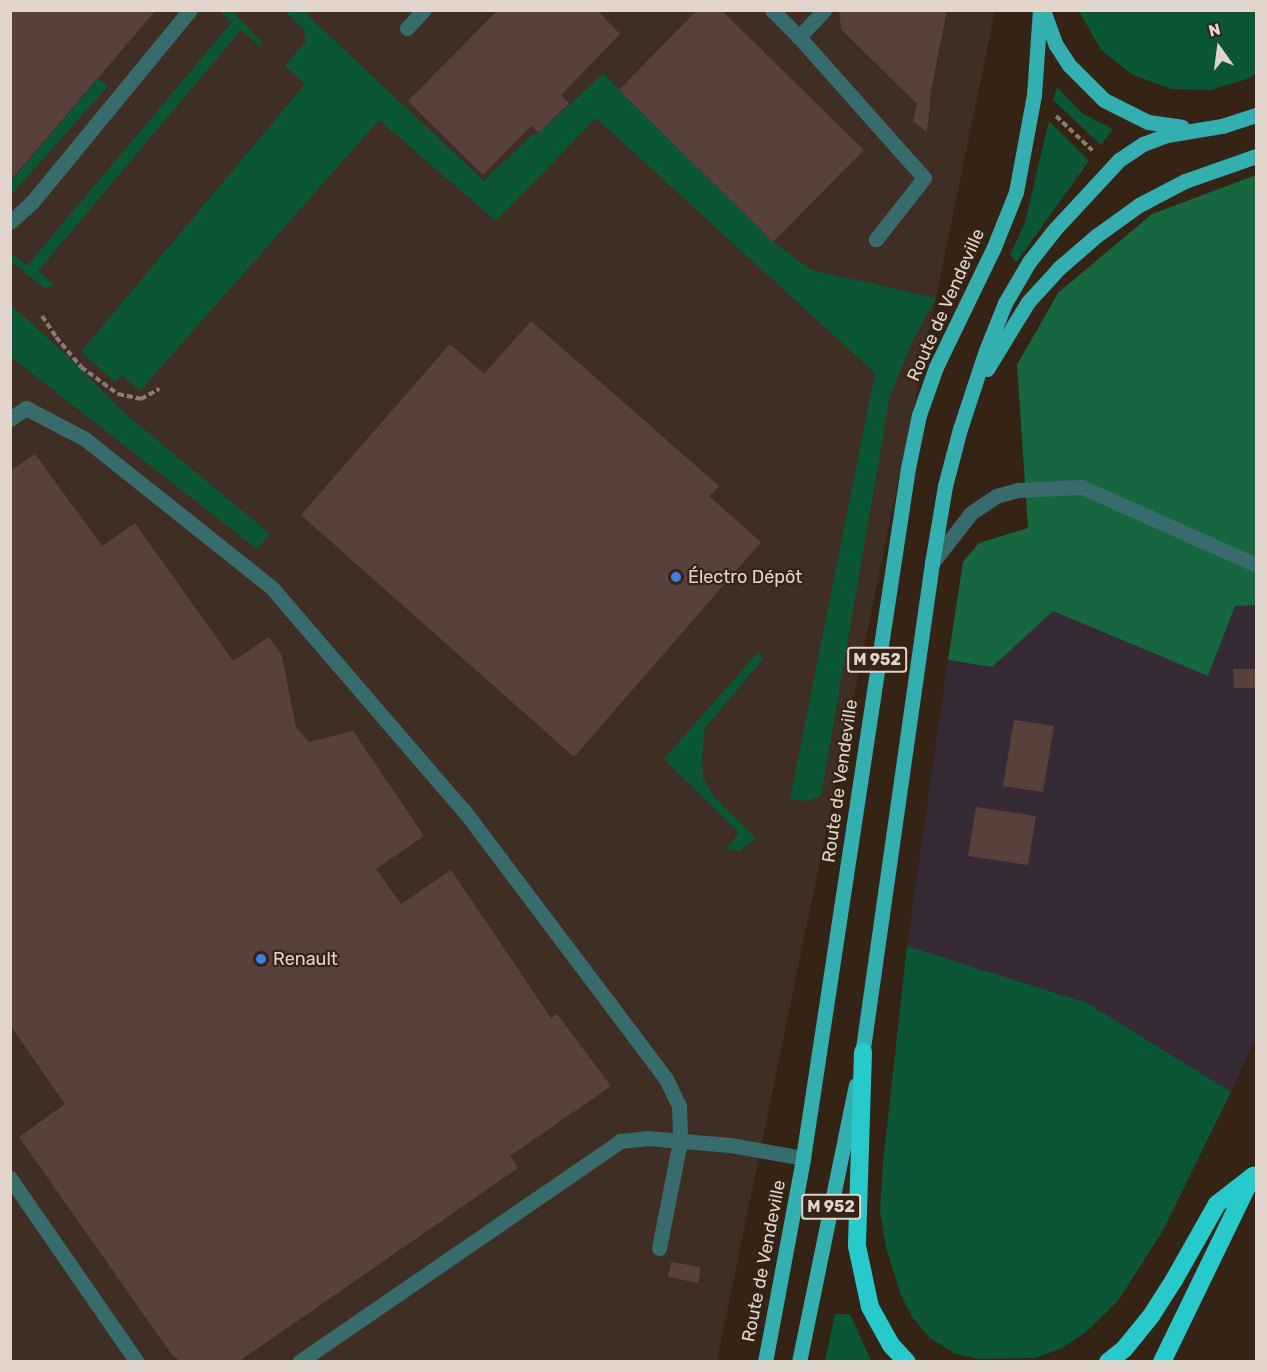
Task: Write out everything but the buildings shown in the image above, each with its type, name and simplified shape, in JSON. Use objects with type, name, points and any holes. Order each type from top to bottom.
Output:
[{"type":"highway","points":[[863,1052],[857,1246],[870,1307],[891,1345],[907,1362]]},
{"type":"highway","points":[[1108,1362],[1125,1348],[1151,1316],[1217,1204],[1255,1172]]},
{"type":"highway","points":[[1162,1362],[1255,1172]]},
{"type":"main road","name":"Route de Vendeville","points":[[765,1362],[803,1158],[893,548],[916,426],[936,367],[994,248],[1016,192],[1034,95],[1041,10]]},
{"type":"main road","points":[[1041,10],[1056,45],[1069,65],[1104,100],[1149,122],[1197,128],[1222,126],[1257,115]]},
{"type":"main road","name":"M 952","points":[[799,1362],[863,1052],[932,563],[945,486],[984,353],[1015,285],[1054,229],[1110,168],[1143,144],[1197,128]]},
{"type":"main road","points":[[960,429],[982,378],[1011,327],[1028,302],[1059,268],[1096,236],[1139,205],[1185,181],[1257,156]]},
{"type":"lane","points":[[10,222],[33,201],[190,10]]},
{"type":"lane","points":[[407,28],[424,10]]},
{"type":"lane","points":[[772,10],[799,37],[924,178],[876,239]]},
{"type":"lane","points":[[799,37],[824,10]]},
{"type":"lane","points":[[10,419],[26,408],[85,439],[272,588],[465,812],[664,1077],[679,1106],[680,1141],[659,1248]]},
{"type":"lane","points":[[932,563],[970,513],[996,496],[1018,490],[1082,488],[1257,565]]},
{"type":"lane","points":[[299,1362],[620,1141],[646,1138],[730,1145],[803,1158]]},
{"type":"lane","points":[[10,1178],[136,1362]]},
{"type":"path","points":[[1034,95],[1110,168]]},
{"type":"path","points":[[42,316],[81,367],[118,394],[141,399],[159,389]]},
{"type":"shaded area","points":[[10,11],[995,11],[717,1361],[11,1361]]},
{"type":"shaded area","points":[[1235,605],[1256,605],[1256,1036],[1231,1092],[1087,1003],[907,946],[948,660],[992,666],[1053,610],[1208,676]]},
{"type":"green space","points":[[219,11],[232,11],[261,41],[261,47],[241,30],[38,271],[55,286],[44,288],[11,261],[11,253],[27,266],[232,22]]},
{"type":"green space","points":[[284,11],[303,11],[484,181],[532,135],[539,133],[603,74],[773,242],[811,270],[936,298],[911,344],[890,396],[821,796],[806,801],[790,799],[875,373],[596,118],[496,221],[379,120],[140,391],[122,375],[115,382],[81,352],[305,84],[285,66],[306,41],[304,30]]},
{"type":"green space","points":[[1079,11],[1256,11],[1256,73],[1250,78],[1211,90],[1171,89],[1133,75],[1101,50]]},
{"type":"green space","points":[[98,79],[108,86],[11,195],[11,181]]},
{"type":"green space","points":[[1057,87],[1083,114],[1113,129],[1101,145],[1053,100]]},
{"type":"green space","points":[[1049,121],[1089,161],[1016,263],[1010,255],[1025,222]]},
{"type":"green space","points":[[1256,175],[1256,605],[1235,606],[1208,676],[1053,611],[992,667],[948,660],[963,562],[979,543],[1028,528],[1017,365],[1058,293],[1152,214]]},
{"type":"green space","points":[[11,305],[73,361],[122,411],[270,534],[257,549],[11,357]]},
{"type":"green space","points":[[758,652],[763,659],[705,728],[702,758],[703,778],[714,797],[756,838],[740,851],[726,849],[739,833],[664,759]]},
{"type":"green space","points":[[907,946],[1087,1003],[1231,1092],[1162,1232],[1118,1301],[1086,1332],[1062,1348],[1035,1358],[979,1359],[956,1354],[930,1338],[912,1317],[901,1295],[886,1248],[880,1211],[883,1163]]},
{"type":"green space","points":[[835,1314],[850,1314],[871,1361],[825,1361]]},
{"type":"place","name":"Électro Dépôt","points":[[676,577]]},
{"type":"place","name":"Renault","points":[[261,959]]}]
